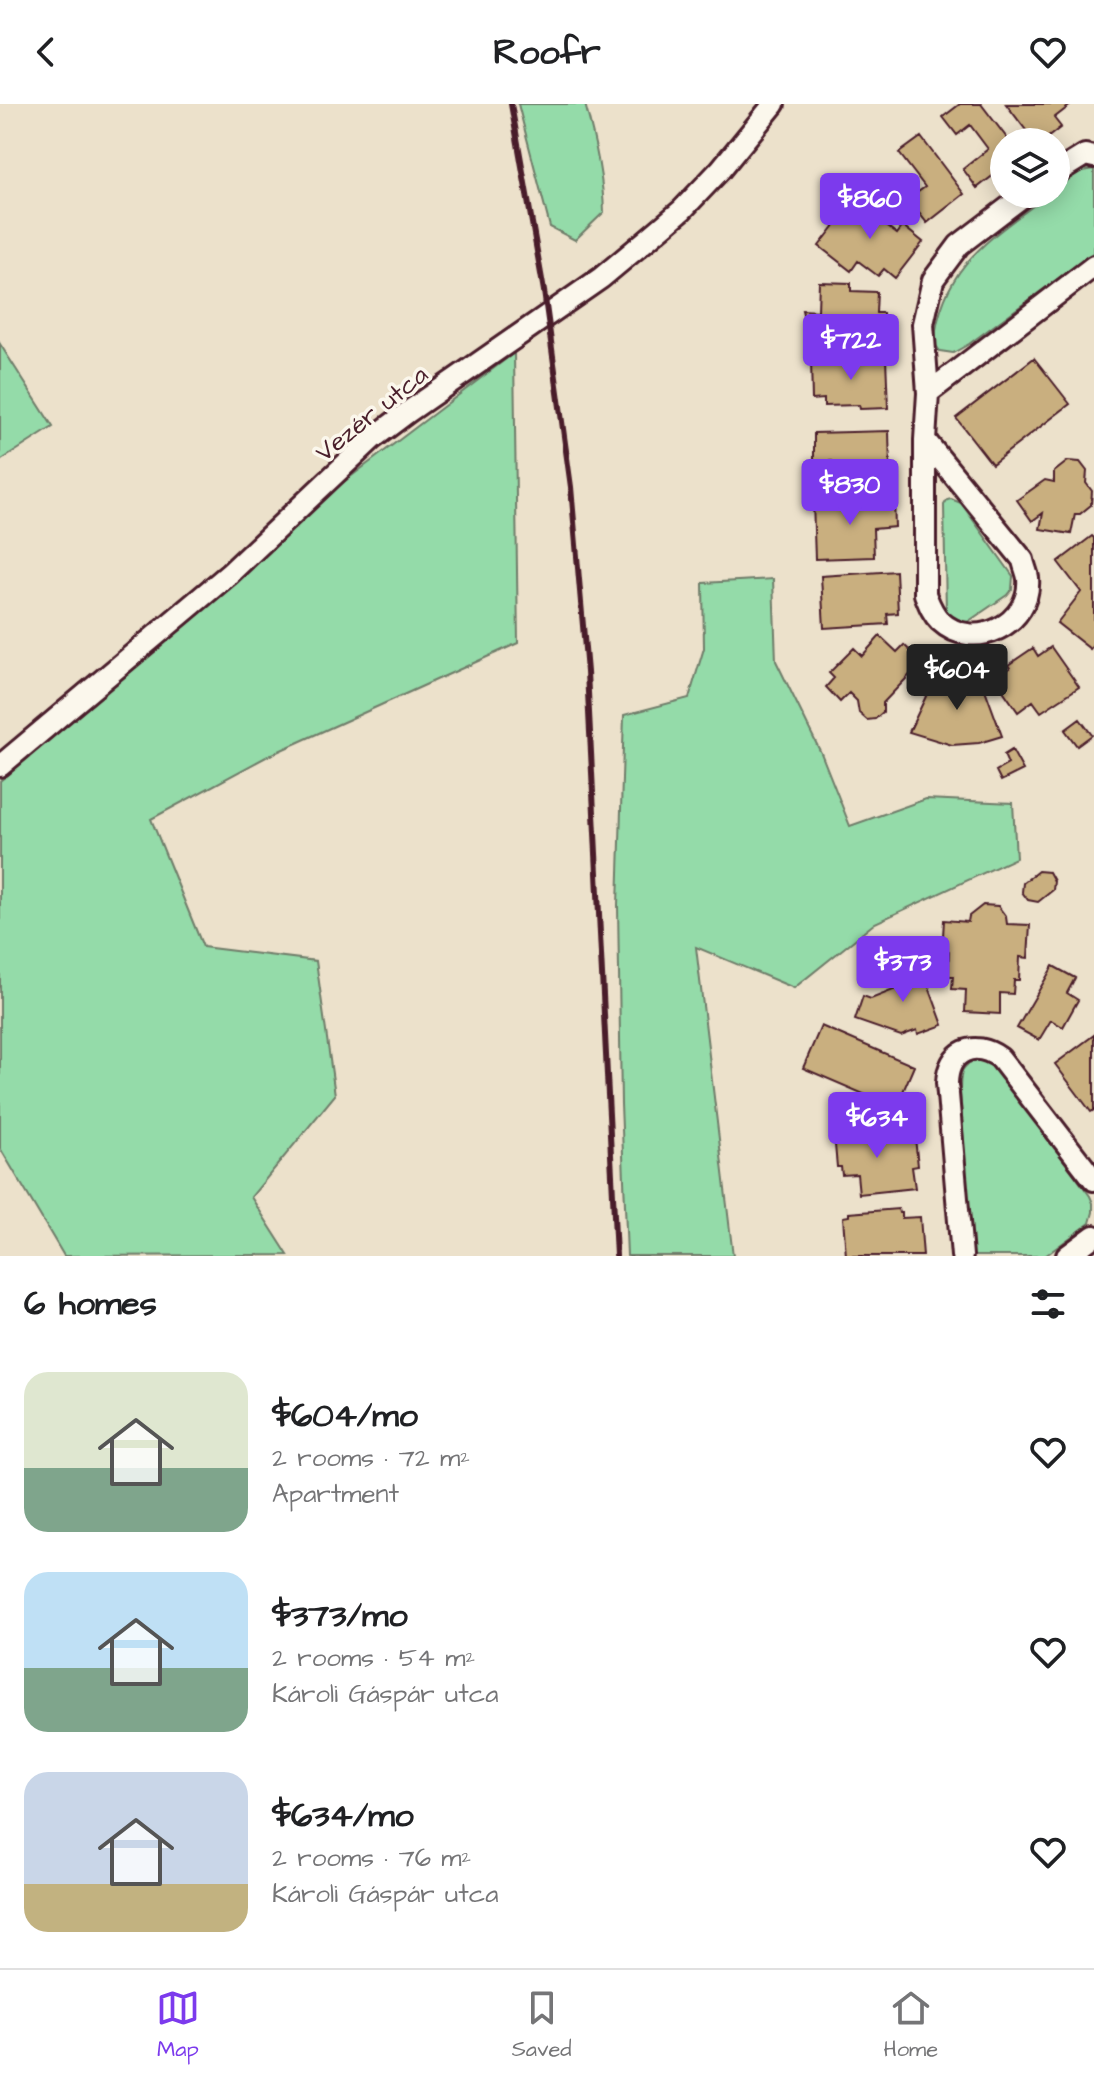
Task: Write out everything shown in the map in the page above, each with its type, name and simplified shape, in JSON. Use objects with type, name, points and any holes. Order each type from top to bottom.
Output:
[{"type":"street","name":"Vezér utca","points":[[0,766],[229,574],[372,439],[601,278],[682,210],[720,170],[774,104]]},
{"type":"street","points":[[1070,164],[1085,155],[1094,157]]},
{"type":"street","points":[[925,440],[1023,560],[1028,577],[1027,595],[1020,611],[1008,624],[992,633],[974,635],[957,631],[942,622],[931,609],[925,594],[925,440],[928,393],[923,324],[933,280],[959,245],[1008,208]]},
{"type":"street","points":[[928,393],[1094,266]]},
{"type":"street","points":[[962,1256],[947,1083],[947,1072],[960,1054],[977,1048],[1000,1058],[1094,1180]]},
{"type":"street","points":[[1067,1256],[1094,1236]]},
{"type":"green space","points":[[518,104],[585,104],[598,158],[604,212],[575,240],[550,227]]},
{"type":"green space","points":[[1094,169],[1094,252],[969,344],[953,353],[940,351],[934,343],[939,315],[959,272],[990,239],[1031,208],[1070,208],[1070,178],[1078,172]]},
{"type":"green space","points":[[0,344],[53,427],[0,461]]},
{"type":"green space","points":[[514,353],[518,643],[268,756],[151,819],[203,947],[316,961],[335,1095],[251,1197],[288,1255],[64,1256],[0,1148],[0,781],[244,575],[341,484]]},
{"type":"green space","points":[[951,499],[961,503],[1013,576],[1012,589],[1007,595],[966,623],[955,621],[946,613],[944,505]]},
{"type":"green space","points":[[773,579],[776,661],[821,753],[850,826],[926,799],[1013,803],[1016,858],[875,923],[794,988],[696,947],[733,1256],[627,1256],[618,905],[624,715],[689,698],[704,648],[703,583]]},
{"type":"green space","points":[[975,1060],[985,1060],[995,1067],[1093,1203],[1090,1223],[1045,1256],[972,1256],[960,1090],[962,1072]]},
{"type":"building","points":[[960,104],[981,104],[999,128],[990,128],[990,178],[977,188],[963,169],[988,149],[970,125],[957,135],[943,117]]},
{"type":"building","points":[[1006,104],[1072,104],[1054,118],[1060,128],[1024,128]]},
{"type":"building","points":[[921,137],[964,194],[927,223],[908,199],[925,187],[899,153]]},
{"type":"building","points":[[860,193],[880,209],[875,217],[897,234],[903,226],[923,242],[895,278],[884,269],[878,276],[858,261],[851,271],[819,246]]},
{"type":"building","points":[[819,282],[851,283],[851,291],[877,292],[876,313],[883,313],[882,337],[808,334],[802,310],[818,311]]},
{"type":"building","points":[[886,358],[888,408],[824,406],[824,399],[812,400],[811,360]]},
{"type":"building","points":[[1034,358],[1070,404],[992,464],[956,418]]},
{"type":"building","points":[[889,431],[890,470],[883,471],[883,483],[833,484],[832,461],[814,462],[814,433]]},
{"type":"building","points":[[1068,461],[1080,462],[1087,471],[1086,483],[1092,491],[1091,505],[1080,514],[1075,514],[1071,534],[1040,529],[1043,513],[1032,521],[1017,500],[1045,480],[1054,482],[1054,472]]},
{"type":"building","points":[[894,499],[895,527],[873,529],[874,557],[815,559],[813,502]]},
{"type":"building","points":[[1092,536],[1094,644],[1090,649],[1057,623],[1081,592],[1058,562]]},
{"type":"building","points":[[896,571],[898,613],[887,614],[888,624],[824,628],[821,576]]},
{"type":"building","points":[[880,636],[897,652],[904,645],[922,662],[883,703],[883,712],[875,719],[867,720],[859,713],[857,701],[849,693],[840,702],[826,687],[834,678],[829,673],[854,648],[862,656]]},
{"type":"building","points":[[1051,647],[1079,687],[1041,712],[1033,701],[1018,712],[995,679],[1010,668],[1008,665],[1033,648],[1038,656]]},
{"type":"building","points":[[938,671],[959,677],[979,673],[1002,736],[979,743],[952,745],[909,732]]},
{"type":"building","points":[[1080,719],[1092,735],[1077,746],[1065,730]]},
{"type":"building","points":[[1012,750],[1023,770],[1001,781],[996,771],[1008,764],[1004,755]]},
{"type":"building","points":[[1038,871],[1049,872],[1054,881],[1053,890],[1038,902],[1028,900],[1022,892],[1023,883]]},
{"type":"building","points":[[983,905],[998,906],[1007,924],[1030,925],[1028,958],[1020,957],[1019,980],[1014,980],[1013,994],[1000,993],[1000,1014],[965,1012],[966,990],[952,989],[953,976],[948,976],[949,952],[942,952],[944,920],[968,922],[969,916]]},
{"type":"building","points":[[918,957],[943,1025],[901,1036],[855,1020],[863,996],[871,999],[901,987],[893,967]]},
{"type":"building","points":[[1053,966],[1075,978],[1067,993],[1078,1000],[1063,1027],[1051,1020],[1039,1040],[1017,1028]]},
{"type":"building","points":[[821,1026],[914,1066],[896,1108],[803,1068]]},
{"type":"building","points":[[1094,1035],[1094,1110],[1091,1112],[1055,1064]]},
{"type":"building","points":[[893,1128],[894,1140],[915,1138],[918,1166],[912,1167],[915,1188],[859,1194],[857,1174],[842,1175],[841,1167],[837,1167],[834,1134]]},
{"type":"building","points":[[898,1209],[902,1218],[920,1217],[923,1256],[846,1256],[843,1217],[849,1216],[849,1213]]},
{"type":"railway","points":[[511,104],[544,291],[571,487],[587,672],[616,1256]]}]
